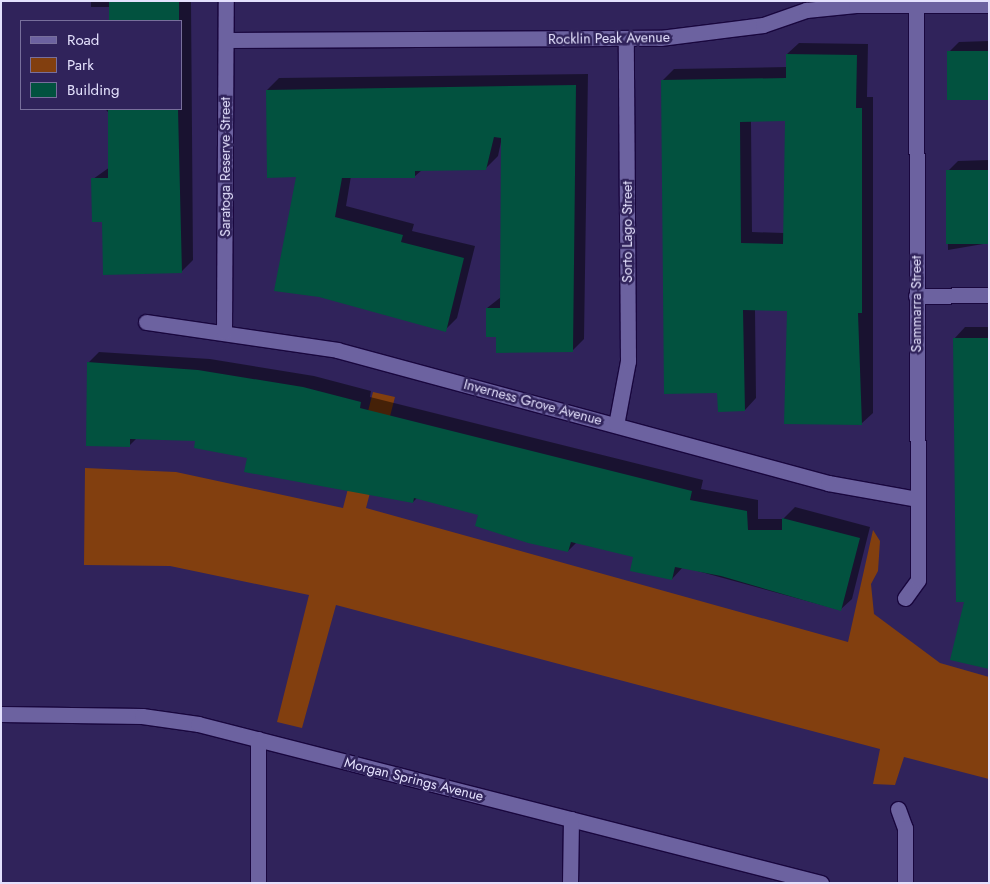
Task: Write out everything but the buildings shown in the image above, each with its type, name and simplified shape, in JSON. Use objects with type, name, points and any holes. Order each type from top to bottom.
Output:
[{"type":"street","name":"Saratoga Reserve Street","points":[[224,332],[226,1]]},
{"type":"street","name":"Rocklin Peak Avenue","points":[[226,40],[626,38],[705,35],[763,25],[806,10],[916,5],[989,6]]},
{"type":"street","name":"Sammarra Street","points":[[905,598],[918,580],[916,5]]},
{"type":"street","name":"Sorto Lago Street","points":[[616,425],[628,362],[626,38]]},
{"type":"street","points":[[916,296],[989,295]]},
{"type":"street","name":"Inverness Grove Avenue","points":[[146,322],[337,350],[828,483],[917,499]]},
{"type":"street","name":"Morgan Springs Avenue","points":[[1,714],[142,716],[258,739],[821,883]]},
{"type":"street","points":[[258,739],[258,883]]},
{"type":"street","points":[[898,809],[905,828],[906,883]]},
{"type":"street","points":[[570,883],[572,819]]},
{"type":"green space","points":[[373,392],[395,397],[366,508],[848,642],[873,530],[880,541],[878,571],[871,584],[874,614],[940,663],[989,677],[989,779],[904,757],[895,785],[873,784],[880,749],[336,605],[302,728],[277,722],[309,595],[170,566],[84,565],[85,468],[176,472],[343,508]]}]
